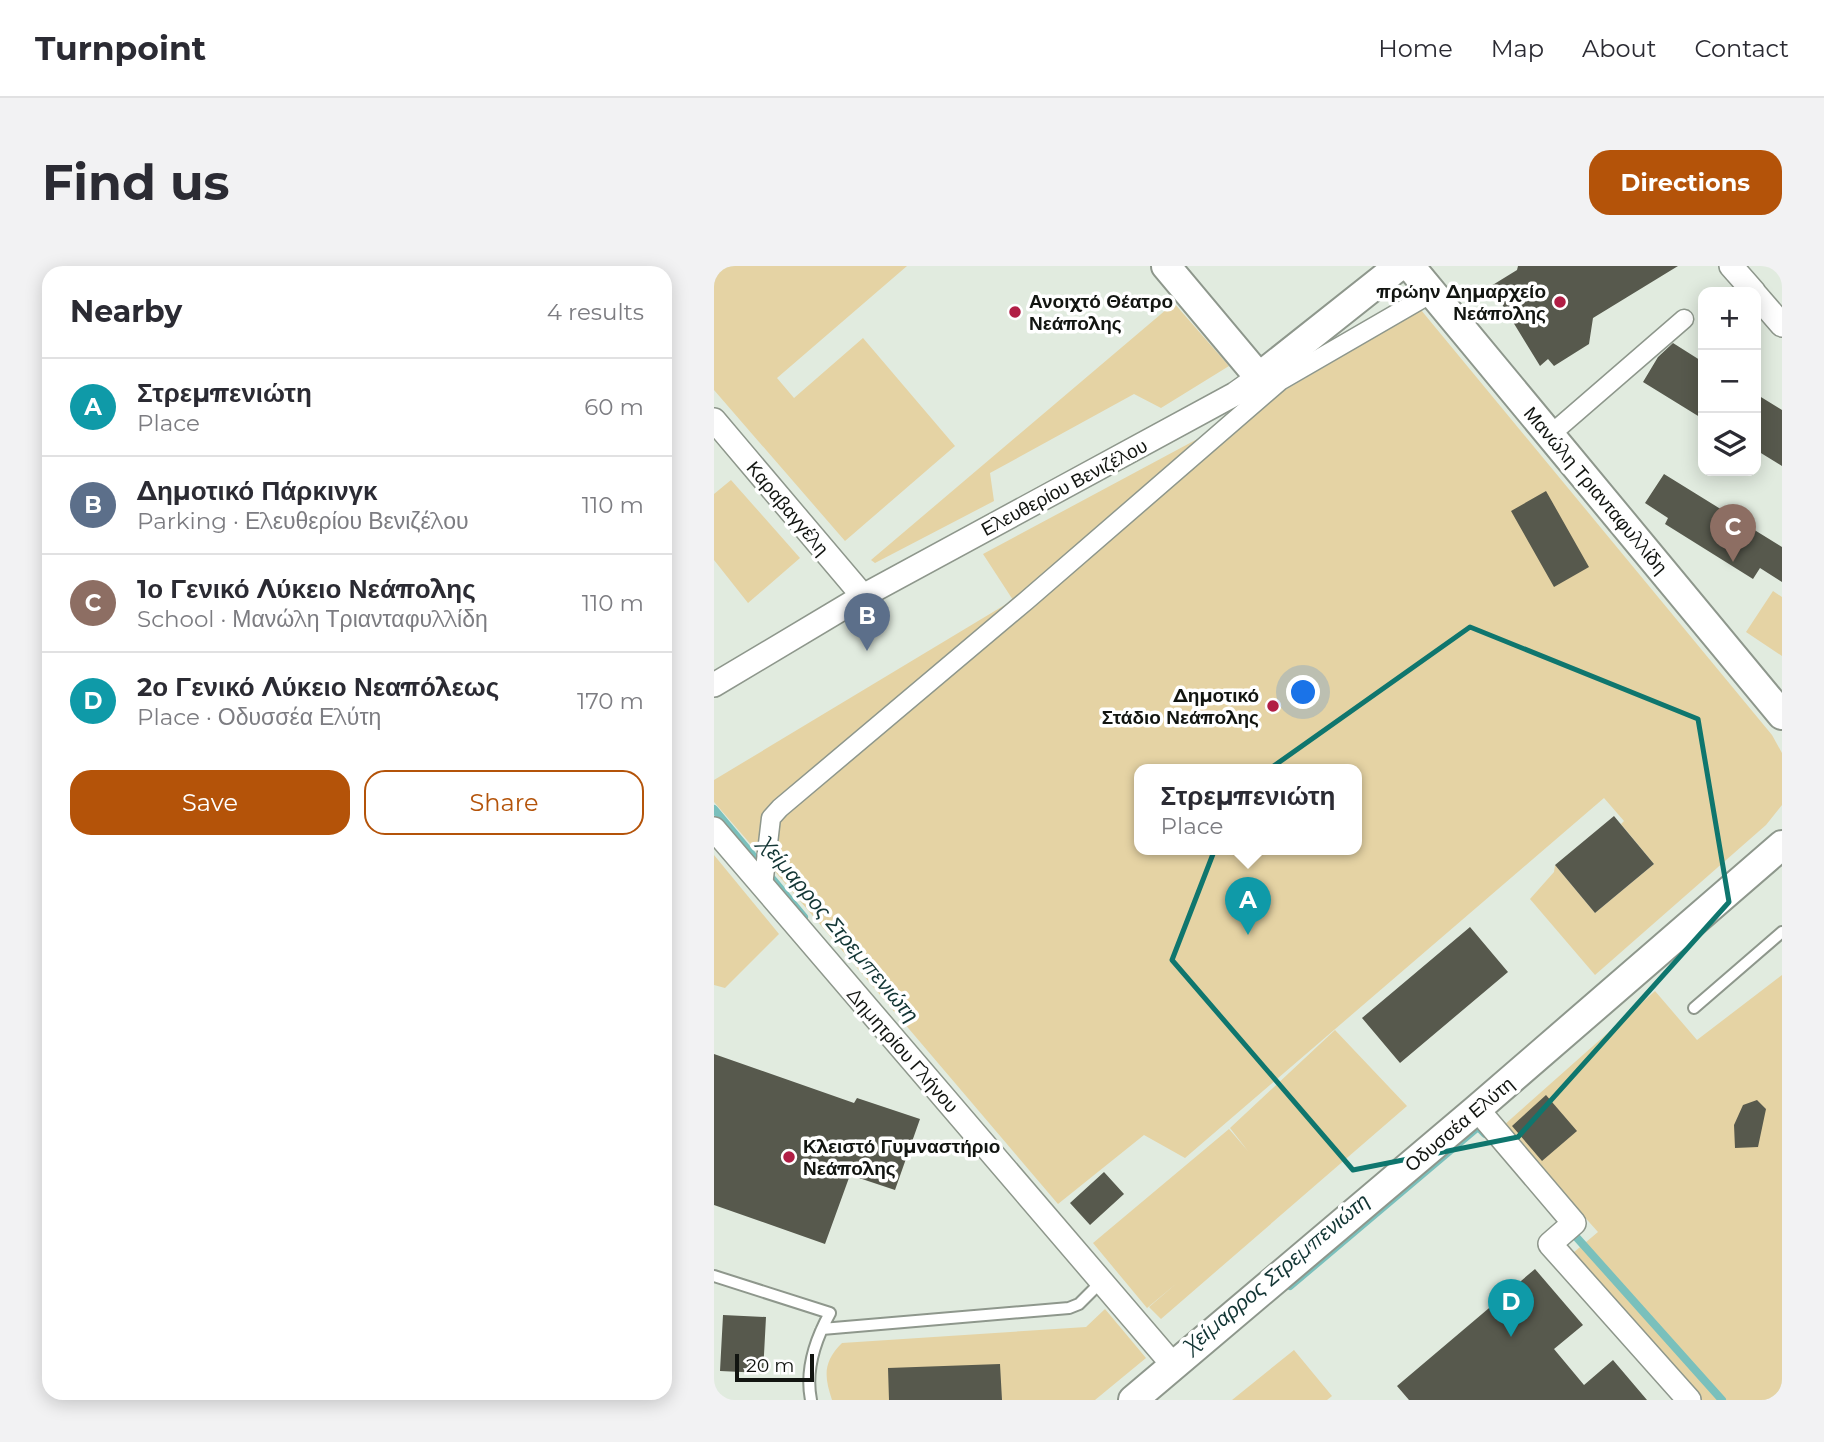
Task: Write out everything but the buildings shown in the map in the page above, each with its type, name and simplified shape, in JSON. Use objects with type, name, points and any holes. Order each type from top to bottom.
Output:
[{"type":"street","points":[[1166,266],[1259,377]]},
{"type":"street","name":"Ελευθερίου Βενιζέλου","points":[[714,685],[863,596],[1235,394],[1399,266]]},
{"type":"street","name":"Μανώλη Τριανταφυλλίδη","points":[[1410,266],[1782,715]]},
{"type":"street","points":[[1739,269],[1751,287]]},
{"type":"street","points":[[763,886],[771,818],[780,808],[1280,381],[1432,293]]},
{"type":"street","points":[[1761,301],[1782,325]]},
{"type":"street","points":[[1550,435],[1684,319]]},
{"type":"street","name":"Καραβαγγέλη","points":[[714,420],[863,596]]},
{"type":"street","name":"Δημητρίου Γλήνου","points":[[714,829],[1174,1366]]},
{"type":"street","name":"Οδυσσέα Ελύτη","points":[[1133,1400],[1477,1109],[1782,845]]},
{"type":"street","points":[[1477,1109],[1574,1223],[1550,1244],[1689,1400]]},
{"type":"lane","points":[[1694,1008],[1782,932]]},
{"type":"lane","points":[[714,1276],[830,1314],[810,1364],[808,1386],[811,1400]]},
{"type":"lane","points":[[822,1329],[1069,1308],[1079,1304],[1102,1281]]},
{"type":"highlighted area","points":[[1470,627],[1698,719],[1729,902],[1518,1137],[1353,1170],[1172,960],[1237,792]]},
{"type":"shaded area","points":[[714,266],[907,266],[777,378],[794,398],[863,338],[955,446],[845,541],[714,390]]},
{"type":"shaded area","points":[[1174,303],[1229,366],[1161,408],[1134,394],[990,473],[994,501],[875,563],[871,560]]},
{"type":"shaded area","name":"Δημοτικό Στάδιο Νεάπολης","points":[[1421,310],[1772,735],[1782,753],[1782,805],[1766,825],[1595,975],[1530,899],[1554,872],[1555,865],[1595,913],[1654,864],[1621,824],[1624,821],[1604,798],[1185,1158],[1144,1135],[1058,1204],[772,868],[776,819],[1275,396]]},
{"type":"shaded area","points":[[1203,436],[771,812],[760,855],[714,802],[714,780],[1013,600],[983,554]]},
{"type":"shaded area","points":[[731,480],[800,558],[748,603],[714,560],[714,494]]},
{"type":"shaded area","points":[[1773,591],[1782,597],[1782,656],[1746,632]]},
{"type":"shaded area","points":[[714,855],[779,934],[725,988],[714,985]]},
{"type":"shaded area","points":[[1782,975],[1782,1400],[1696,1400],[1567,1258],[1598,1232],[1503,1126],[1655,991],[1697,1040]]},
{"type":"shaded area","points":[[1335,1030],[1407,1106],[1161,1319],[1149,1307],[1177,1283],[1147,1308],[1093,1243],[1229,1129],[1248,1151],[1230,1128]]},
{"type":"shaded area","points":[[1105,1309],[1146,1358],[1095,1400],[832,1400],[827,1376],[828,1363],[842,1343],[1086,1327]]},
{"type":"shaded area","points":[[1294,1350],[1332,1396],[1327,1400],[1232,1400]]},
{"type":"waterway","name":"Χείμαρρος Στρεμπενιώτη","points":[[714,809],[804,917]]},
{"type":"waterway","name":"Χείμαρρος Στρεμπενιώτη","points":[[1290,1286],[1478,1127],[1485,1134]]},
{"type":"waterway","name":"Χείμαρρος Στρεμπενιώτη","points":[[1570,1230],[1722,1400]]},
{"type":"place","name":"πρώην Δημαρχείο Νεάπολης","points":[[1560,302]]},
{"type":"place","name":"Ανοιχτό Θέατρο Νεάπολης","points":[[1015,312]]},
{"type":"place","name":"1ο Γενικό Λύκειο Νεάπολης","points":[[1733,562]]},
{"type":"place","name":"Δημοτικό Πάρκινγκ","points":[[867,651]]},
{"type":"place","name":"Δημοτικό Στάδιο Νεάπολης","points":[[1273,706]]},
{"type":"place","name":"Στρεμπενιώτη","points":[[1248,935]]},
{"type":"place","name":"Κλειστό Γυμναστήριο Νεάπολης","points":[[789,1157]]},
{"type":"place","name":"2ο Γενικό Λύκειο Νεαπόλεως","points":[[1511,1337]]}]
